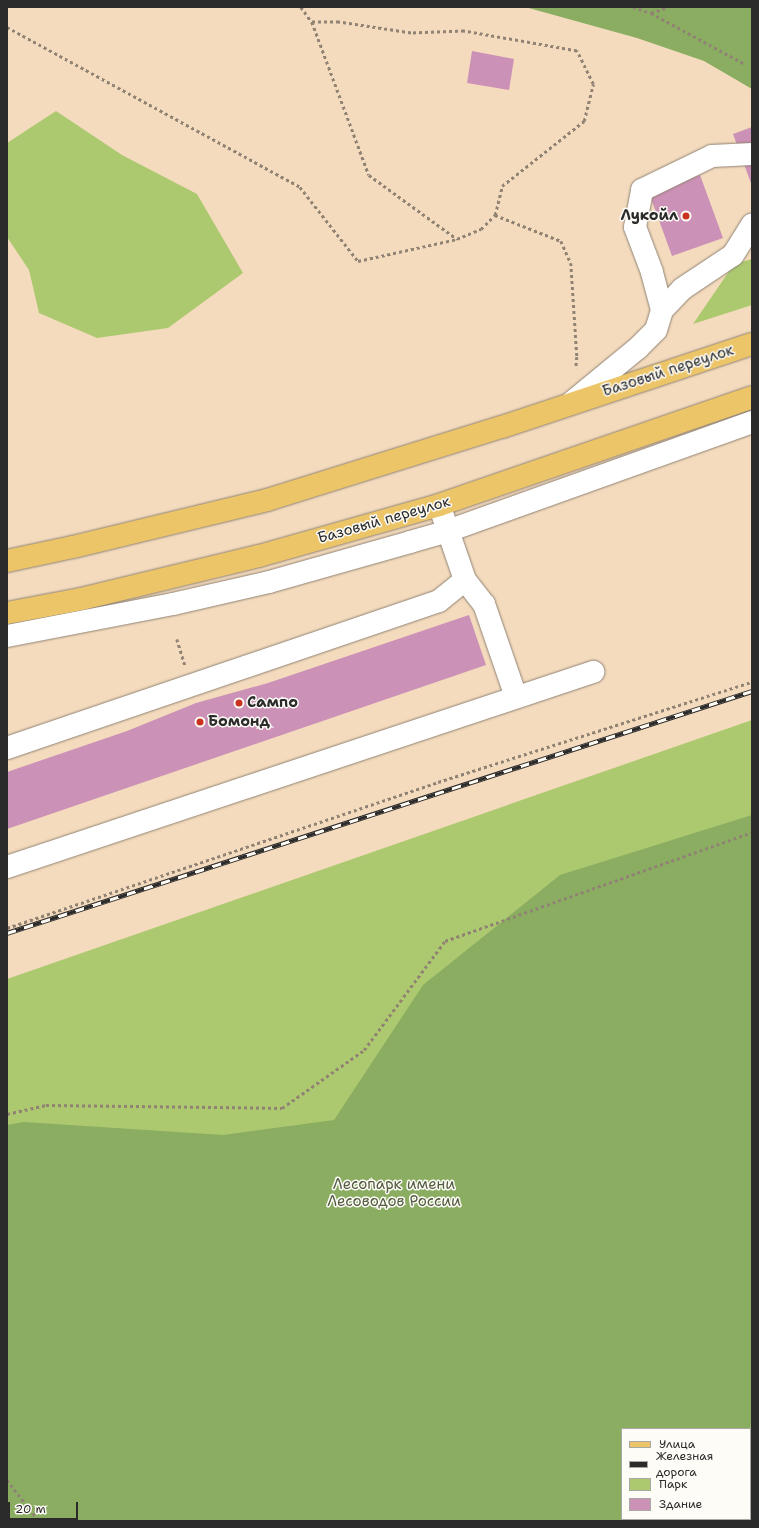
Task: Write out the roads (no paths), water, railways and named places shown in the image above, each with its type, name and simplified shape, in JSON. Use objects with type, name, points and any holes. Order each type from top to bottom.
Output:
[{"type":"main road","name":"Базовый переулок","points":[[7,560],[267,500],[752,344]]},
{"type":"main road","name":"Базовый переулок","points":[[7,613],[81,599],[259,556],[439,505],[752,397]]},
{"type":"lane","points":[[662,310],[652,272],[635,227],[642,190],[712,156],[752,154]]},
{"type":"lane","points":[[571,403],[643,344],[656,330],[662,310],[682,288],[733,255],[752,225]]},
{"type":"lane","points":[[7,627],[17,634],[173,604],[269,582],[448,531],[752,422]]},
{"type":"lane","points":[[439,505],[465,580],[484,604],[516,697]]},
{"type":"lane","points":[[7,748],[439,601],[465,580]]},
{"type":"lane","points":[[7,867],[593,672]]},
{"type":"railway","points":[[7,933],[752,691]]},
{"type":"place","name":"Лукойл","points":[[686,216]]},
{"type":"place","name":"Сампо","points":[[239,703]]},
{"type":"place","name":"Бомонд","points":[[200,722]]},
{"type":"park label","name":"Лесопарк имени Лесоводов России","points":[[394,1192]]}]
